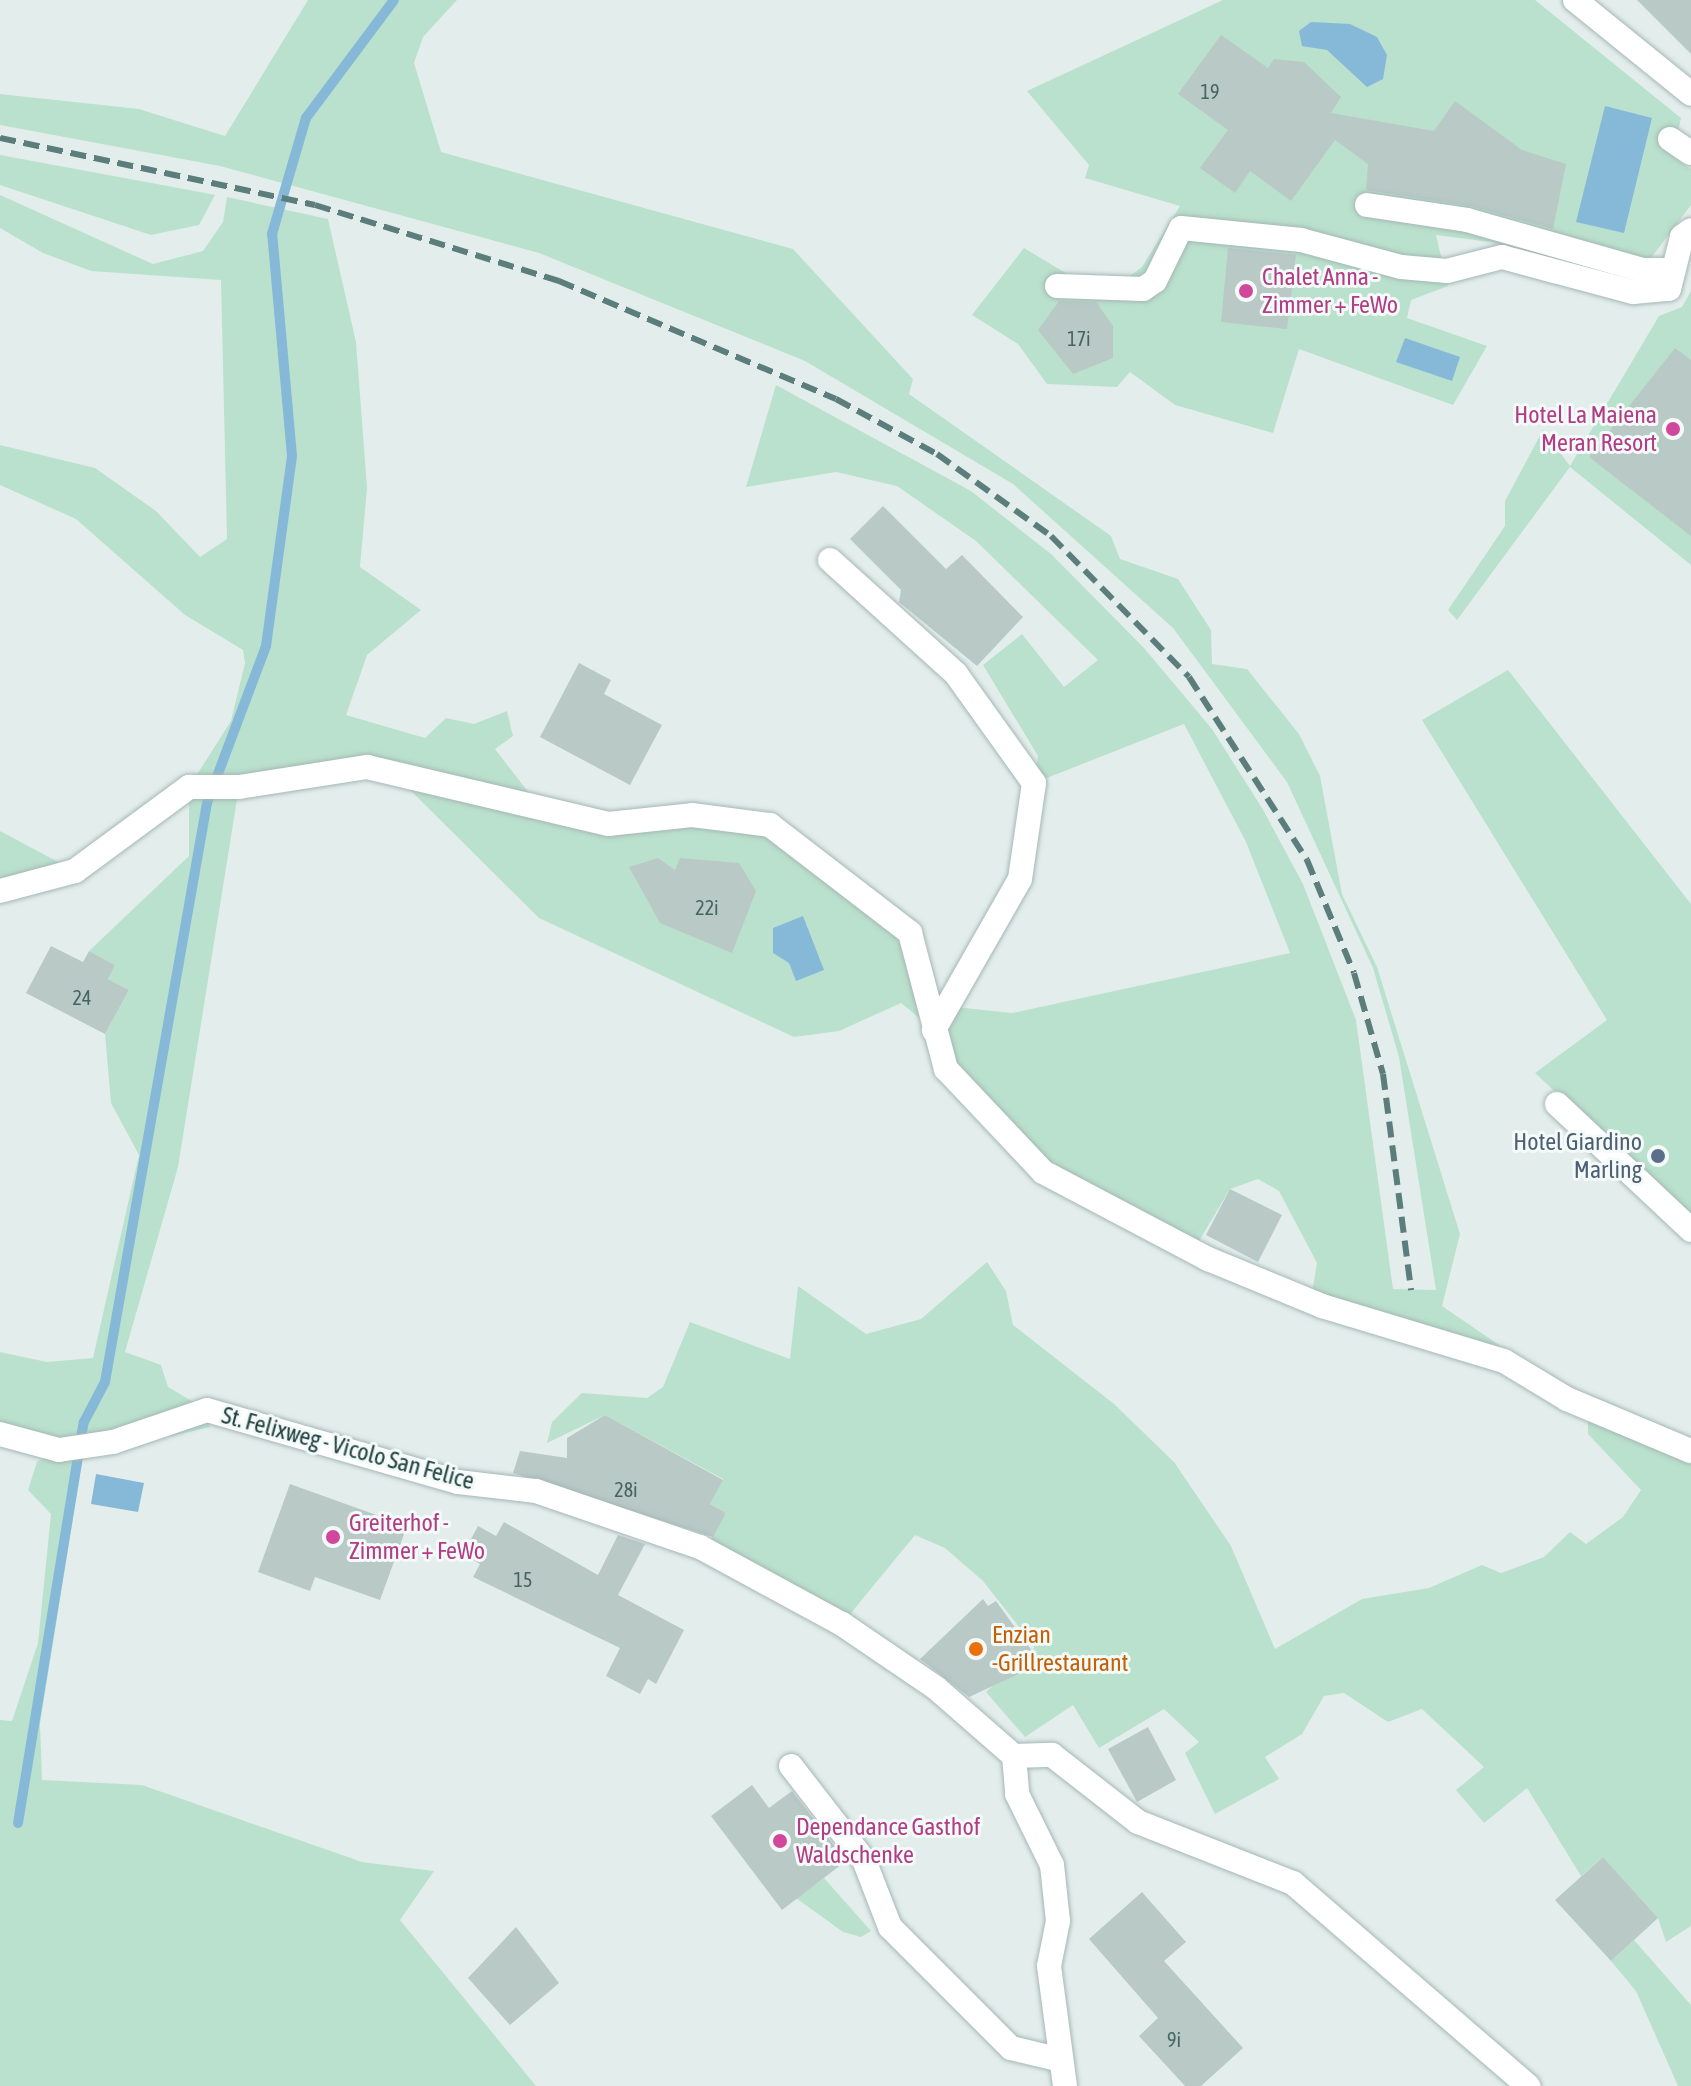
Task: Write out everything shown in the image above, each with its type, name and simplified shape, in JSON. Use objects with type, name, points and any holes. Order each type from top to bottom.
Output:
[{"type":"street","points":[[1575,0],[1691,94]]},
{"type":"street","points":[[1670,139],[1691,153]]},
{"type":"street","points":[[1367,205],[1467,220],[1642,270],[1670,270]]},
{"type":"street","points":[[1057,286],[1143,289],[1155,281],[1181,228],[1301,240],[1416,269],[1447,271],[1502,257],[1633,292],[1669,289],[1670,270],[1691,230]]},
{"type":"street","points":[[830,560],[956,674],[1034,783],[1020,879],[934,1030]]},
{"type":"street","points":[[0,891],[75,871],[189,787],[239,787],[388,768],[608,824],[692,815],[770,825],[901,922],[924,967],[938,1055],[955,1081],[1021,1153],[1066,1185],[1208,1259],[1322,1306],[1504,1361],[1567,1399],[1691,1451]]},
{"type":"street","points":[[1557,1104],[1687,1219]]},
{"type":"street","name":"St. Felixweg - Vicolo San Felice","points":[[0,1434],[59,1450],[113,1442],[207,1410],[458,1482],[536,1491],[700,1547],[842,1624],[936,1688],[1014,1756]]},
{"type":"street","points":[[1065,2086],[1049,1966],[1058,1921],[1052,1865],[1017,1794],[1014,1756],[1052,1755],[1138,1822],[1293,1883],[1528,2086]]},
{"type":"street","points":[[791,1766],[864,1860],[890,1927],[1011,2048],[1061,2060]]},
{"type":"green space","points":[[308,0],[457,0],[423,37],[414,63],[441,152],[793,249],[913,379],[909,394],[1111,536],[1120,559],[1178,579],[1211,630],[1212,664],[1247,669],[1299,734],[1320,776],[1342,894],[1377,967],[1460,1234],[1442,1306],[1499,1345],[1504,1361],[1322,1306],[1313,1287],[1317,1263],[1279,1191],[1258,1179],[1230,1189],[1193,1251],[1066,1185],[955,1081],[934,1030],[901,1003],[839,1031],[794,1037],[539,918],[388,768],[239,787],[178,1167],[125,1352],[161,1365],[168,1387],[207,1410],[210,1427],[83,1456],[40,1724],[42,1780],[142,1785],[362,1862],[434,1871],[400,1920],[536,2086],[0,2086],[0,1720],[12,1721],[38,1643],[51,1514],[28,1490],[37,1462],[58,1450],[0,1434],[0,1352],[47,1362],[93,1358],[139,1155],[111,1103],[105,1034],[129,990],[108,979],[115,965],[89,951],[189,856],[189,787],[231,721],[245,663],[243,650],[185,615],[76,519],[0,485],[0,445],[95,468],[156,511],[200,557],[227,539],[221,280],[91,271],[43,253],[0,228],[0,195],[153,264],[203,251],[223,222],[227,197],[328,219],[356,342],[367,488],[360,567],[421,610],[367,655],[346,715],[425,738],[446,718],[474,724],[507,711],[513,736],[495,749],[542,810],[737,817],[901,922],[927,1004],[1012,1013],[1290,953],[1246,842],[1184,724],[1034,783],[1038,756],[983,665],[1022,634],[1064,687],[1098,660],[976,541],[897,486],[836,472],[746,487],[776,385],[971,491],[1051,554],[1144,648],[1212,729],[1262,808],[1303,884],[1356,1020],[1393,1289],[1436,1290],[1399,1057],[1373,968],[1287,782],[1173,628],[1013,484],[805,361],[539,253],[220,166],[0,125],[0,94],[139,109],[225,136]]},
{"type":"green space","points":[[1223,0],[1535,0],[1681,118],[1673,157],[1691,169],[1691,205],[1648,262],[1436,235],[1448,286],[1411,300],[1407,318],[1487,346],[1453,405],[1299,349],[1273,433],[1175,405],[1130,372],[1117,387],[1047,384],[1018,344],[972,315],[1024,248],[1069,275],[1123,281],[1142,267],[1180,206],[1085,178],[1089,165],[1027,91]]},
{"type":"green space","points":[[0,155],[215,195],[199,225],[151,235],[0,185]]},
{"type":"green space","points":[[1691,291],[1691,565],[1570,467],[1457,620],[1448,610],[1505,526],[1505,501],[1543,430],[1570,466],[1659,316],[1682,307]]},
{"type":"green space","points":[[1508,670],[1691,904],[1691,1218],[1535,1073],[1607,1020],[1422,720]]},
{"type":"green space","points":[[0,831],[75,871],[0,891]]},
{"type":"green space","points":[[987,1262],[1006,1291],[1013,1325],[1114,1404],[1174,1462],[1231,1546],[1275,1649],[1362,1599],[1429,1588],[1482,1565],[1501,1573],[1544,1557],[1570,1532],[1586,1544],[1623,1517],[1641,1490],[1588,1434],[1588,1408],[1691,1451],[1691,1926],[1666,1942],[1658,1918],[1603,1857],[1581,1876],[1527,1788],[1484,1823],[1456,1790],[1484,1767],[1422,1709],[1388,1722],[1344,1693],[1324,1696],[1302,1734],[1265,1757],[1279,1779],[1215,1814],[1185,1753],[1199,1742],[1164,1709],[1099,1748],[1073,1705],[1025,1737],[986,1692],[1009,1671],[1029,1669],[1034,1646],[983,1581],[945,1548],[915,1535],[842,1624],[705,1549],[726,1513],[710,1504],[723,1479],[605,1415],[547,1443],[552,1422],[582,1393],[647,1398],[663,1387],[690,1322],[790,1359],[798,1286],[866,1334],[921,1319]]},
{"type":"green space","points":[[824,1878],[871,1931],[861,1937],[843,1932],[796,1898]]},
{"type":"green space","points":[[1634,1940],[1691,2005],[1691,2086],[1678,2086],[1636,1991],[1611,1961]]},
{"type":"water","points":[[1311,22],[1350,24],[1377,37],[1387,55],[1383,79],[1367,87],[1327,50],[1302,46],[1299,31]]},
{"type":"water","points":[[1605,106],[1652,118],[1624,233],[1576,222]]},
{"type":"water","points":[[1405,338],[1460,357],[1452,381],[1396,362]]},
{"type":"water","points":[[803,916],[824,970],[796,981],[789,963],[773,953],[773,928]]},
{"type":"water","points":[[96,1474],[144,1483],[138,1512],[91,1504]]},
{"type":"building","points":[[1637,0],[1691,0],[1691,54]]},
{"type":"building","points":[[1221,35],[1268,68],[1274,59],[1304,62],[1341,97],[1331,113],[1434,131],[1455,101],[1522,150],[1566,164],[1553,229],[1471,206],[1366,190],[1368,164],[1335,140],[1291,201],[1250,171],[1235,193],[1200,168],[1228,130],[1178,94]]},
{"type":"building","points":[[1228,248],[1296,255],[1287,329],[1221,322]]},
{"type":"building","points":[[1059,301],[1096,302],[1113,326],[1113,358],[1073,374],[1038,330]]},
{"type":"building","points":[[1675,348],[1691,360],[1691,536],[1589,457]]},
{"type":"building","points":[[883,506],[946,569],[962,555],[1023,617],[977,666],[899,602],[901,590],[850,539]]},
{"type":"building","points":[[579,663],[611,680],[604,694],[662,725],[630,785],[540,737]]},
{"type":"building","points":[[658,858],[675,870],[680,858],[739,863],[756,891],[732,953],[660,923],[629,867]]},
{"type":"building","points":[[51,946],[83,962],[89,951],[115,965],[108,979],[129,990],[105,1034],[26,993]]},
{"type":"building","points":[[1230,1189],[1282,1215],[1258,1262],[1206,1235]]},
{"type":"building","points":[[605,1415],[723,1480],[710,1504],[726,1513],[713,1537],[513,1473],[520,1451],[567,1458],[567,1438]]},
{"type":"building","points":[[290,1484],[407,1526],[380,1600],[315,1577],[310,1591],[258,1572]]},
{"type":"building","points":[[504,1522],[598,1575],[618,1535],[645,1544],[618,1595],[684,1630],[656,1684],[648,1679],[640,1694],[606,1676],[620,1648],[473,1577],[480,1564],[463,1554],[478,1526],[496,1536]]},
{"type":"building","points":[[983,1599],[988,1606],[996,1601],[1035,1655],[1029,1669],[969,1697],[920,1659]]},
{"type":"building","points":[[1148,1727],[1176,1780],[1137,1802],[1108,1749]]},
{"type":"building","points":[[752,1785],[769,1808],[792,1791],[846,1861],[782,1910],[711,1816]]},
{"type":"building","points":[[1603,1857],[1658,1918],[1611,1961],[1555,1900]]},
{"type":"building","points":[[1142,1892],[1186,1942],[1164,1961],[1243,2048],[1201,2086],[1185,2086],[1139,2036],[1158,2018],[1089,1939]]},
{"type":"building","points":[[516,1927],[559,1983],[510,2025],[468,1978]]},
{"type":"waterway","points":[[18,1823],[84,1422],[105,1382],[207,803],[266,646],[292,456],[272,234],[306,118],[394,0]]},
{"type":"railway","points":[[0,138],[315,205],[559,281],[836,399],[937,454],[1051,536],[1189,677],[1307,860],[1354,973],[1383,1074],[1411,1290]]},
{"type":"place","name":"Chalet Anna - Zimmer + FeWo","points":[[1246,291]]},
{"type":"place","name":"Hotel La Maiena Meran Resort","points":[[1673,429]]},
{"type":"place","name":"Hotel Giardino Marling","points":[[1658,1156]]},
{"type":"place","name":"Greiterhof - Zimmer + FeWo","points":[[333,1537]]},
{"type":"place","name":"Enzian -Grillrestaurant","points":[[976,1649]]},
{"type":"place","name":"Dependance Gasthof Waldschenke","points":[[780,1841]]}]
